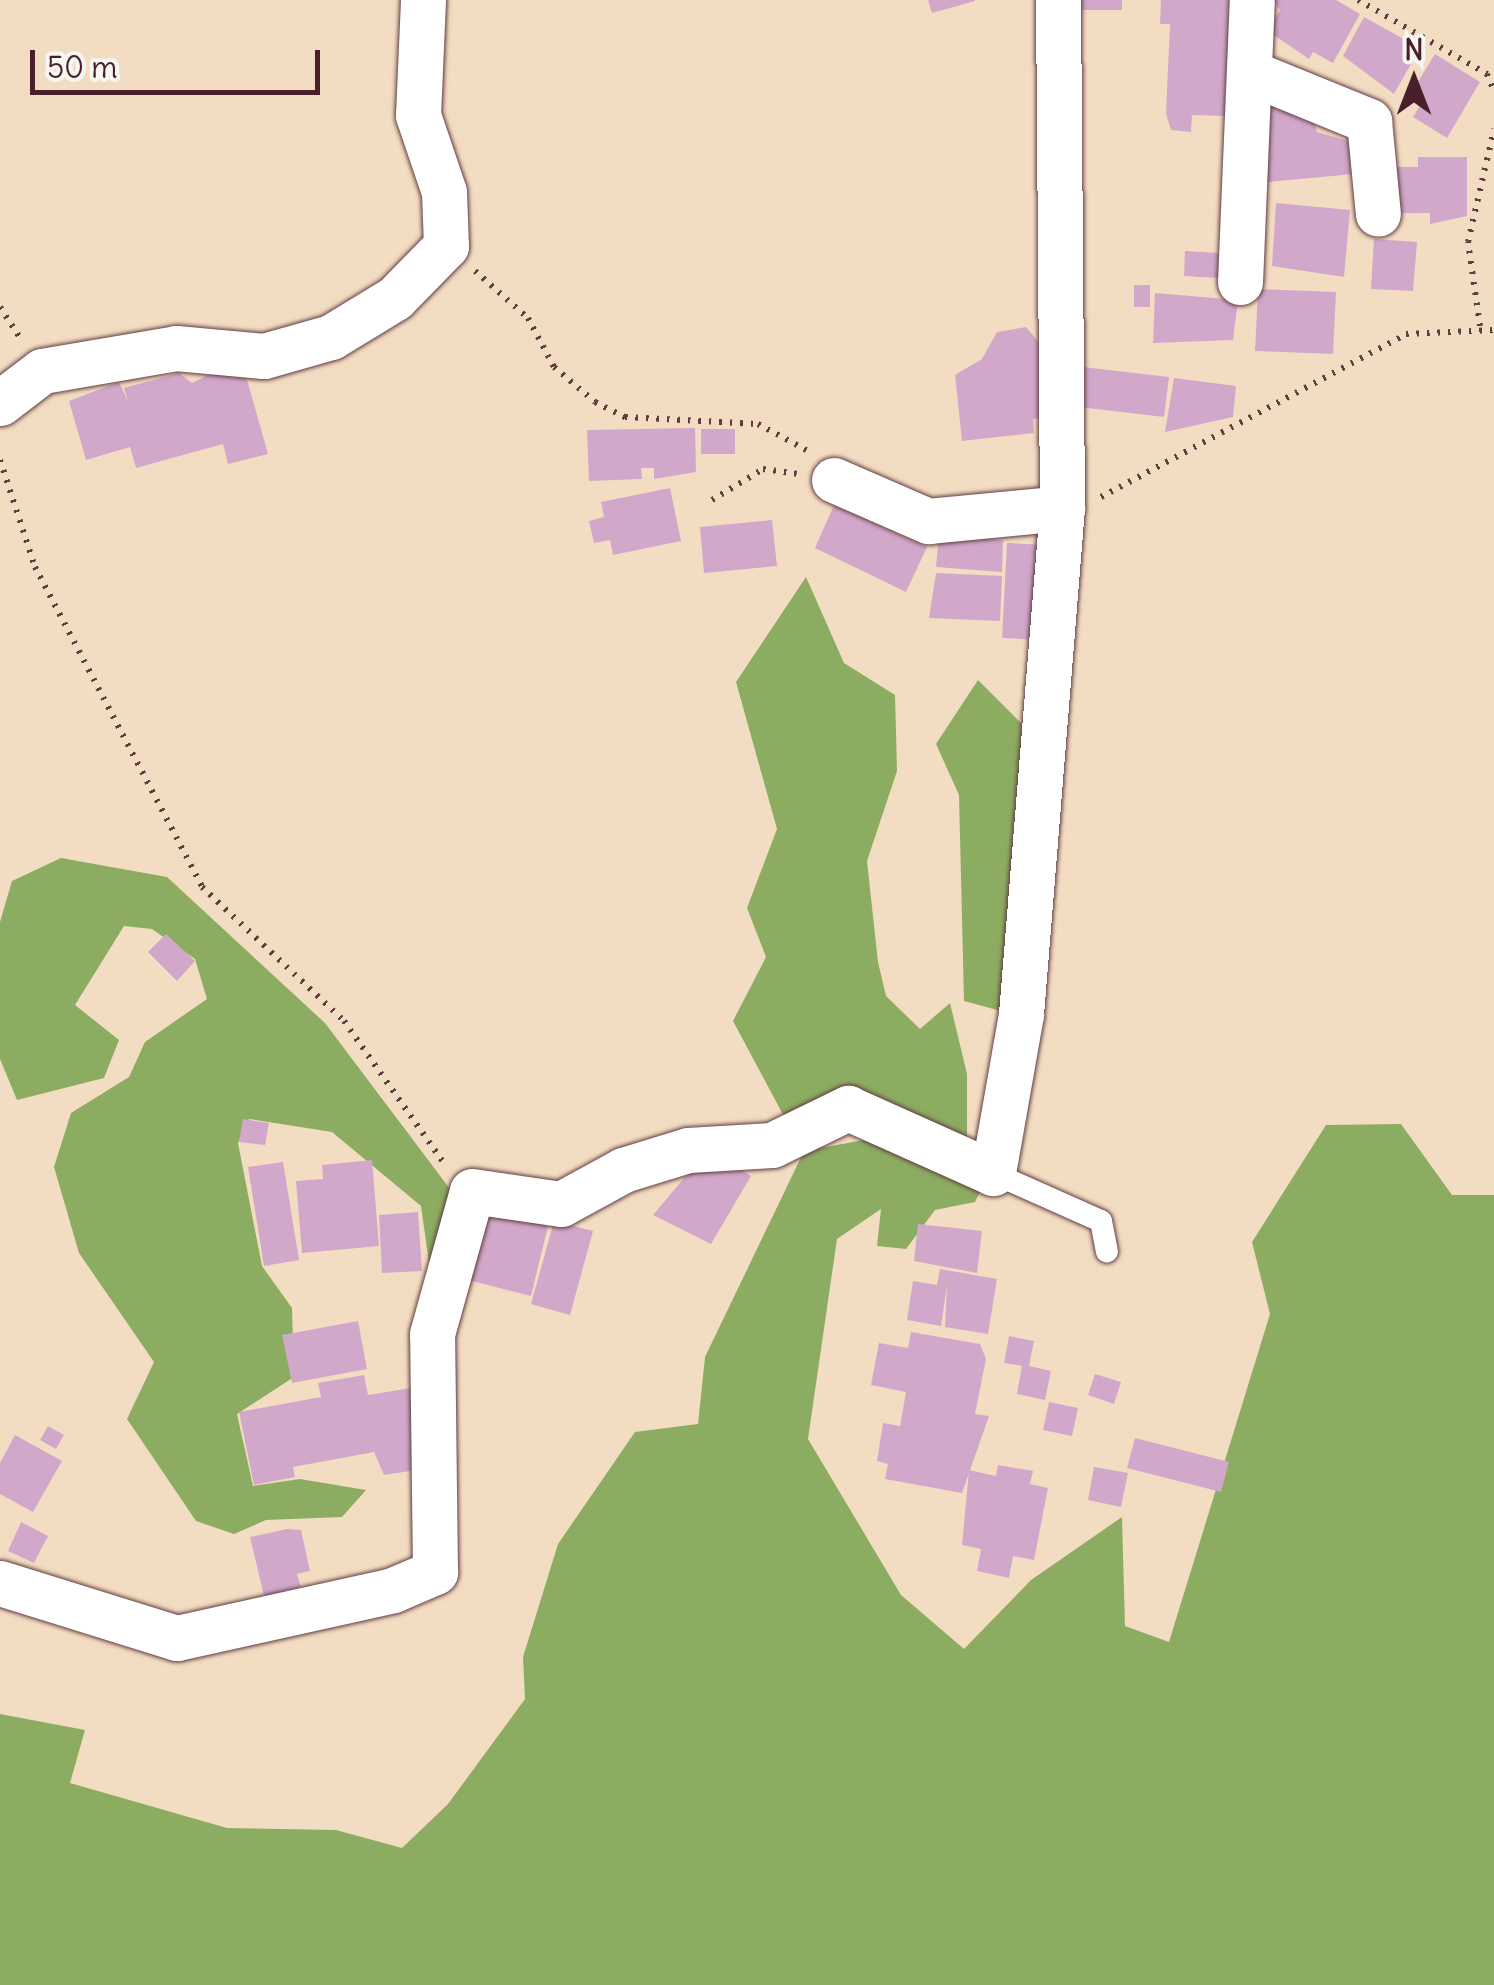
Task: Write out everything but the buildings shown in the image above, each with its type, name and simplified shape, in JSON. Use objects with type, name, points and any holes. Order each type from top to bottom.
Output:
[{"type":"street","points":[[0,403],[42,371],[176,348],[264,356],[330,337],[395,298],[446,246],[444,192],[418,115],[422,0]]},
{"type":"street","points":[[0,1583],[177,1638],[393,1590],[435,1572],[432,1334],[472,1191],[560,1204],[623,1170],[688,1150],[772,1145],[848,1108],[992,1172],[1021,1014],[1062,508],[1058,0]]},
{"type":"street","points":[[1240,282],[1252,0]]},
{"type":"street","points":[[1249,72],[1369,122],[1378,214]]},
{"type":"street","points":[[834,480],[928,521],[1062,508]]},
{"type":"lane","points":[[992,1172],[1100,1221],[1107,1252]]},
{"type":"path","points":[[1358,0],[1486,74],[1494,92]]},
{"type":"path","points":[[1480,326],[1468,242],[1494,129]]},
{"type":"path","points":[[446,246],[528,318],[554,367],[595,402],[625,417],[758,424],[798,441],[834,480]]},
{"type":"path","points":[[1062,508],[1114,494],[1406,334],[1480,326],[1494,330]]},
{"type":"path","points":[[0,460],[36,566],[202,887],[344,1022],[419,1138],[472,1191]]},
{"type":"path","points":[[712,500],[763,469],[834,480]]},
{"type":"green space","points":[[806,577],[844,663],[895,695],[897,771],[867,861],[878,962],[886,996],[920,1029],[950,1003],[967,1074],[967,1145],[787,1122],[733,1021],[766,957],[747,908],[777,829],[736,682]]},
{"type":"green space","points":[[978,680],[1028,730],[1012,1014],[964,1001],[959,795],[936,744]]},
{"type":"green space","points":[[61,858],[167,877],[325,1023],[456,1197],[432,1284],[421,1206],[332,1132],[249,1119],[238,1143],[262,1266],[292,1308],[294,1377],[237,1414],[253,1486],[300,1479],[366,1490],[342,1517],[266,1520],[234,1534],[196,1521],[127,1419],[154,1362],[79,1253],[54,1167],[71,1113],[129,1077],[145,1042],[207,999],[195,959],[152,929],[124,926],[75,1005],[119,1040],[104,1078],[17,1100],[0,1059],[0,922],[12,881]]},
{"type":"green space","points":[[1401,1124],[1452,1195],[1494,1195],[1494,1985],[0,1985],[0,1714],[85,1730],[70,1783],[227,1828],[336,1830],[402,1848],[448,1804],[525,1699],[523,1657],[558,1544],[635,1432],[698,1424],[705,1357],[804,1151],[864,1140],[983,1186],[975,1202],[935,1210],[906,1249],[877,1246],[881,1209],[837,1239],[808,1439],[901,1595],[964,1649],[1031,1580],[1122,1517],[1125,1626],[1169,1642],[1270,1314],[1252,1242],[1326,1125]]}]
